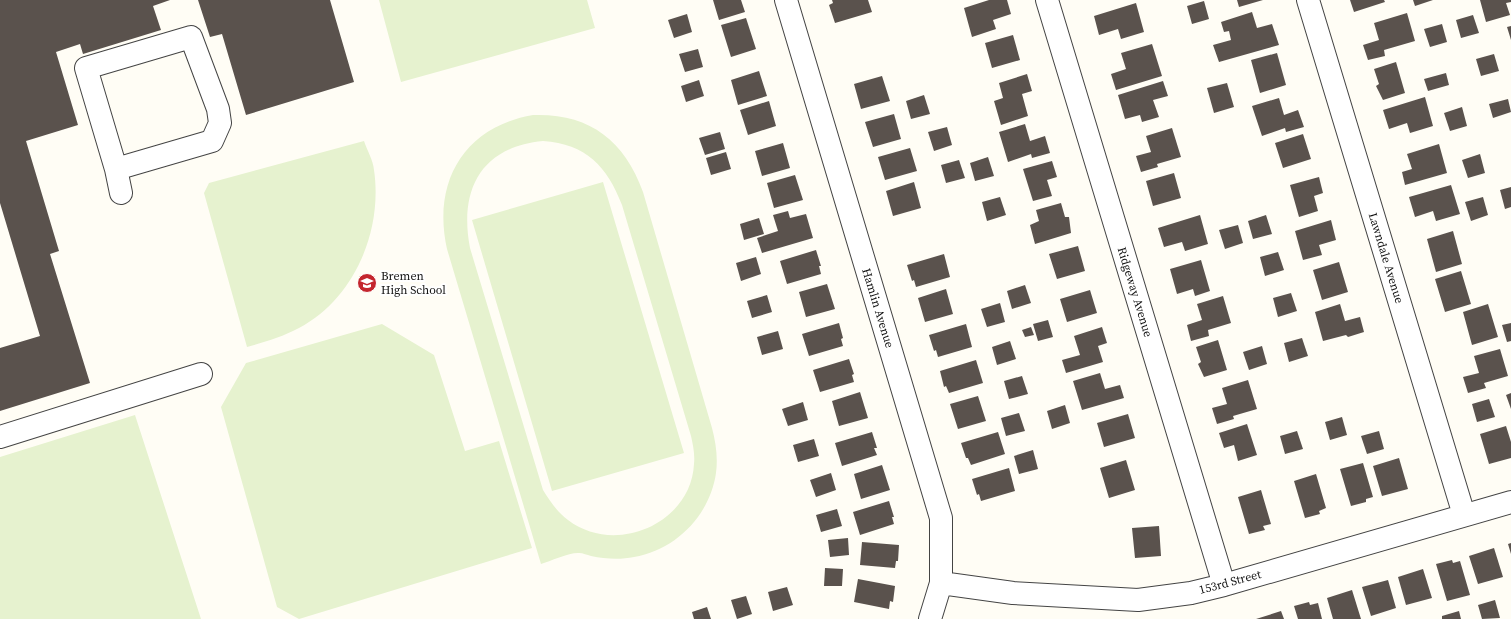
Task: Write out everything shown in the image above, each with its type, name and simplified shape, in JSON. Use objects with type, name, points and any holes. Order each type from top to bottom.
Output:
[{"type":"street","name":"Hamlin Avenue","points":[[786,0],[941,518],[941,582],[930,619]]},
{"type":"street","name":"Ridgeway Avenue","points":[[1047,0],[1224,585]]},
{"type":"street","name":"Lawndale Avenue","points":[[1308,0],[1464,515]]},
{"type":"street","points":[[116,169],[212,141],[220,123],[218,109],[191,37],[86,68],[116,169],[121,193]]},
{"type":"street","points":[[0,437],[201,374]]},
{"type":"street","name":"153rd Street","points":[[941,582],[1013,593],[1138,600],[1191,593],[1224,585],[1511,502]]},
{"type":"green space","points":[[379,0],[587,0],[595,28],[401,82]]},
{"type":"green space","points":[[533,115],[553,116],[571,119],[587,125],[602,133],[626,157],[643,192],[712,428],[716,445],[717,462],[716,473],[707,503],[698,516],[677,538],[664,547],[649,553],[618,559],[602,558],[582,553],[575,553],[541,564],[447,249],[444,224],[444,201],[449,180],[458,161],[472,145],[488,132],[509,121]],"holes":[[[543,141],[558,143],[583,152],[593,160],[602,168],[616,191],[622,205],[693,446],[694,464],[690,485],[680,503],[665,518],[648,528],[628,534],[607,535],[587,530],[564,517],[543,490],[470,248],[467,227],[468,208],[472,191],[479,175],[489,162],[503,152],[521,145]]]},
{"type":"green space","points":[[364,141],[374,170],[376,193],[374,216],[369,239],[360,261],[349,281],[335,300],[318,315],[299,328],[280,337],[247,347],[204,193],[209,183]]},
{"type":"green space","points":[[603,182],[684,453],[552,491],[472,220]]},
{"type":"green space","points":[[382,324],[434,355],[465,451],[499,441],[532,548],[299,619],[277,607],[221,407],[246,363]]},
{"type":"green space","points":[[135,415],[201,619],[0,619],[0,457]]},
{"type":"building","points":[[0,0],[170,0],[153,6],[161,30],[83,54],[80,44],[56,52],[78,125],[26,141],[59,251],[50,254],[90,383],[0,411],[0,348],[40,336],[0,203]]},
{"type":"building","points":[[198,0],[330,0],[354,82],[246,115],[222,34],[210,37]]},
{"type":"building","points":[[713,0],[741,0],[745,12],[719,20]]},
{"type":"building","points":[[832,0],[868,0],[872,12],[835,23],[829,5],[833,3]]},
{"type":"building","points":[[989,0],[1007,0],[1011,14],[993,20],[996,29],[972,37],[964,8]]},
{"type":"building","points":[[1237,0],[1263,0],[1239,7]]},
{"type":"building","points":[[1350,0],[1384,0],[1385,2],[1354,12]]},
{"type":"building","points":[[1413,0],[1433,0],[1415,6]]},
{"type":"building","points":[[1480,0],[1511,0],[1511,2],[1506,3],[1510,15],[1486,22]]},
{"type":"building","points":[[1204,1],[1209,19],[1192,24],[1187,6]]},
{"type":"building","points":[[1136,3],[1144,32],[1121,39],[1118,29],[1099,35],[1094,16]]},
{"type":"building","points":[[1252,12],[1257,28],[1272,24],[1279,45],[1219,62],[1213,45],[1231,40],[1229,31],[1224,32],[1221,22]]},
{"type":"building","points":[[1407,13],[1415,41],[1384,50],[1385,56],[1368,60],[1363,45],[1379,40],[1374,23]]},
{"type":"building","points":[[687,14],[692,32],[674,38],[668,20]]},
{"type":"building","points":[[1473,15],[1479,33],[1461,38],[1456,20]]},
{"type":"building","points":[[746,18],[756,49],[731,57],[721,25]]},
{"type":"building","points":[[1442,24],[1447,42],[1430,47],[1424,29]]},
{"type":"building","points":[[1511,26],[1511,40],[1507,27]]},
{"type":"building","points":[[1013,35],[1020,60],[992,68],[985,43]]},
{"type":"building","points":[[1152,44],[1162,76],[1116,90],[1111,74],[1126,69],[1121,53]]},
{"type":"building","points":[[698,49],[703,67],[685,72],[679,54]]},
{"type":"building","points":[[1277,53],[1286,85],[1260,93],[1251,60]]},
{"type":"building","points":[[1494,54],[1499,71],[1481,76],[1476,59]]},
{"type":"building","points":[[1396,62],[1405,93],[1383,100],[1376,86],[1379,84],[1374,69]]},
{"type":"building","points":[[759,71],[767,96],[738,105],[731,80]]},
{"type":"building","points":[[1446,73],[1449,85],[1428,91],[1424,79]]},
{"type":"building","points":[[1027,74],[1032,91],[1022,94],[1028,116],[1001,125],[994,101],[1003,98],[999,83]]},
{"type":"building","points":[[882,76],[890,101],[861,109],[854,84]]},
{"type":"building","points":[[699,80],[704,96],[686,102],[681,86]]},
{"type":"building","points":[[1163,81],[1168,96],[1153,100],[1159,117],[1142,122],[1140,115],[1125,119],[1118,95]]},
{"type":"building","points":[[1227,83],[1234,107],[1214,113],[1207,88]]},
{"type":"building","points":[[924,95],[930,114],[911,119],[906,101]]},
{"type":"building","points":[[1425,97],[1433,126],[1410,133],[1407,123],[1389,129],[1383,110]]},
{"type":"building","points":[[1279,98],[1284,115],[1298,110],[1304,127],[1286,132],[1285,128],[1262,136],[1252,106]]},
{"type":"building","points":[[1508,99],[1511,112],[1493,118],[1489,104]]},
{"type":"building","points":[[769,101],[776,126],[748,135],[740,110]]},
{"type":"building","points":[[1462,107],[1467,126],[1450,131],[1444,113]]},
{"type":"building","points":[[894,114],[901,139],[873,147],[865,122]]},
{"type":"building","points":[[1025,124],[1030,141],[1045,136],[1050,153],[1032,158],[1031,154],[1008,162],[999,132]]},
{"type":"building","points":[[947,127],[952,145],[934,151],[928,132]]},
{"type":"building","points":[[1172,128],[1181,157],[1157,164],[1158,167],[1141,172],[1136,156],[1151,152],[1146,136]]},
{"type":"building","points":[[720,132],[725,149],[705,155],[699,138]]},
{"type":"building","points":[[1303,134],[1311,159],[1283,168],[1275,143]]},
{"type":"building","points":[[783,143],[790,168],[762,176],[755,151]]},
{"type":"building","points":[[1439,144],[1447,173],[1405,185],[1402,172],[1412,169],[1407,154]]},
{"type":"building","points":[[910,148],[917,171],[885,180],[878,157]]},
{"type":"building","points":[[726,152],[731,169],[711,175],[706,158]]},
{"type":"building","points":[[1480,154],[1485,173],[1468,178],[1462,160]]},
{"type":"building","points":[[988,157],[994,176],[975,181],[970,163]]},
{"type":"building","points":[[959,160],[965,178],[946,183],[941,165]]},
{"type":"building","points":[[1052,161],[1057,177],[1047,180],[1052,196],[1033,201],[1023,169]]},
{"type":"building","points":[[1174,173],[1181,198],[1153,206],[1146,181]]},
{"type":"building","points":[[795,175],[803,200],[774,208],[767,183]]},
{"type":"building","points":[[1319,177],[1323,193],[1314,196],[1318,211],[1299,217],[1290,185]]},
{"type":"building","points":[[914,182],[921,208],[893,216],[886,191]]},
{"type":"building","points":[[1451,185],[1460,214],[1436,221],[1433,211],[1415,217],[1409,197]]},
{"type":"building","points":[[1511,187],[1511,207],[1505,209],[1500,190]]},
{"type":"building","points":[[1000,197],[1006,215],[987,221],[982,202]]},
{"type":"building","points":[[1483,197],[1488,215],[1471,221],[1465,202]]},
{"type":"building","points":[[1061,203],[1065,217],[1069,217],[1071,233],[1035,244],[1030,225],[1039,221],[1036,210]]},
{"type":"building","points":[[788,211],[790,218],[806,214],[813,238],[762,253],[757,238],[778,231],[773,215]]},
{"type":"building","points":[[1200,215],[1208,244],[1185,251],[1182,242],[1164,247],[1158,228]]},
{"type":"building","points":[[1266,215],[1272,234],[1253,239],[1248,221]]},
{"type":"building","points":[[759,218],[764,234],[744,240],[740,224]]},
{"type":"building","points":[[1331,220],[1336,240],[1319,245],[1322,255],[1303,260],[1295,231]]},
{"type":"building","points":[[1238,225],[1243,243],[1225,249],[1219,230]]},
{"type":"building","points":[[1453,231],[1462,264],[1436,272],[1427,239]]},
{"type":"building","points":[[1078,246],[1085,271],[1057,279],[1049,254]]},
{"type":"building","points":[[816,250],[821,266],[819,266],[821,274],[787,284],[780,261]]},
{"type":"building","points":[[1278,252],[1284,270],[1265,276],[1260,257]]},
{"type":"building","points":[[944,254],[950,277],[916,287],[914,280],[912,281],[907,265]]},
{"type":"building","points":[[756,257],[761,274],[741,281],[736,263]]},
{"type":"building","points":[[1201,260],[1210,291],[1195,296],[1193,289],[1177,294],[1170,269]]},
{"type":"building","points":[[1339,262],[1348,292],[1322,300],[1313,270]]},
{"type":"building","points":[[1461,271],[1471,304],[1445,312],[1435,279]]},
{"type":"building","points":[[827,284],[835,309],[806,317],[799,292]]},
{"type":"building","points":[[1025,285],[1031,303],[1012,309],[1007,291]]},
{"type":"building","points":[[946,289],[953,314],[925,322],[918,298]]},
{"type":"building","points":[[1090,290],[1097,313],[1067,322],[1060,299]]},
{"type":"building","points":[[1291,293],[1297,311],[1278,317],[1273,298]]},
{"type":"building","points":[[767,295],[772,312],[752,318],[747,301]]},
{"type":"building","points":[[1223,296],[1231,323],[1208,330],[1209,336],[1191,341],[1187,325],[1202,320],[1197,304]]},
{"type":"building","points":[[1000,303],[1005,322],[987,327],[981,309]]},
{"type":"building","points":[[1340,304],[1345,321],[1360,317],[1364,332],[1348,337],[1346,335],[1323,341],[1315,312]]},
{"type":"building","points":[[1488,304],[1498,337],[1472,345],[1463,312]]},
{"type":"building","points":[[1048,320],[1053,337],[1038,341],[1033,324]]},
{"type":"building","points":[[839,323],[843,338],[841,339],[843,346],[809,356],[802,334]]},
{"type":"building","points":[[1511,323],[1511,341],[1507,342],[1502,325]]},
{"type":"building","points":[[966,324],[972,347],[938,357],[936,350],[934,351],[929,335]]},
{"type":"building","points":[[1031,327],[1034,335],[1025,337],[1022,330]]},
{"type":"building","points":[[1102,327],[1107,343],[1098,346],[1103,362],[1066,373],[1062,360],[1080,355],[1074,336]]},
{"type":"building","points":[[778,331],[783,349],[762,355],[757,337]]},
{"type":"building","points":[[1302,338],[1308,356],[1289,362],[1284,343]]},
{"type":"building","points":[[1218,340],[1227,370],[1204,377],[1198,364],[1201,362],[1196,347]]},
{"type":"building","points":[[1010,341],[1016,359],[997,365],[992,347]]},
{"type":"building","points":[[1262,346],[1267,364],[1249,370],[1243,352]]},
{"type":"building","points":[[1500,349],[1508,376],[1484,383],[1486,388],[1468,393],[1463,377],[1479,373],[1474,356]]},
{"type":"building","points":[[849,359],[854,374],[852,375],[854,382],[820,392],[813,370]]},
{"type":"building","points":[[976,360],[983,383],[949,393],[946,386],[944,387],[940,371]]},
{"type":"building","points":[[1100,373],[1105,389],[1120,385],[1124,398],[1082,410],[1073,381]]},
{"type":"building","points":[[1022,376],[1028,394],[1009,399],[1004,381]]},
{"type":"building","points":[[1248,380],[1257,409],[1233,416],[1234,419],[1217,424],[1212,408],[1227,404],[1222,388]]},
{"type":"building","points":[[860,392],[868,418],[839,426],[832,401]]},
{"type":"building","points":[[1511,393],[1511,409],[1506,395]]},
{"type":"building","points":[[978,396],[986,421],[958,429],[950,404]]},
{"type":"building","points":[[1489,399],[1495,417],[1477,422],[1472,404]]},
{"type":"building","points":[[803,402],[808,420],[788,426],[782,409]]},
{"type":"building","points":[[1065,405],[1070,423],[1052,429],[1047,411]]},
{"type":"building","points":[[1019,413],[1025,431],[1006,436],[1001,418]]},
{"type":"building","points":[[1128,414],[1135,438],[1104,447],[1097,423]]},
{"type":"building","points":[[1342,417],[1347,435],[1330,440],[1325,422]]},
{"type":"building","points":[[1247,424],[1257,455],[1238,461],[1234,445],[1224,448],[1219,433]]},
{"type":"building","points":[[1506,426],[1511,442],[1511,458],[1489,464],[1480,434]]},
{"type":"building","points":[[1297,431],[1303,449],[1285,454],[1280,436]]},
{"type":"building","points":[[1379,431],[1384,449],[1367,454],[1361,436]]},
{"type":"building","points":[[872,432],[877,448],[874,448],[877,455],[842,466],[835,443]]},
{"type":"building","points":[[998,432],[1005,454],[971,465],[968,458],[966,458],[961,443]]},
{"type":"building","points":[[814,439],[819,456],[798,462],[793,445]]},
{"type":"building","points":[[1033,450],[1038,469],[1019,474],[1014,456]]},
{"type":"building","points":[[1399,458],[1408,489],[1382,496],[1373,466]]},
{"type":"building","points":[[1126,460],[1135,490],[1109,498],[1100,468]]},
{"type":"building","points":[[1363,463],[1373,497],[1366,499],[1366,502],[1351,506],[1340,469]]},
{"type":"building","points":[[882,465],[890,490],[861,499],[854,474]]},
{"type":"building","points":[[1009,468],[1015,491],[981,501],[979,494],[977,495],[972,479]]},
{"type":"building","points":[[831,473],[836,490],[816,497],[810,480]]},
{"type":"building","points":[[1316,474],[1326,508],[1319,511],[1320,514],[1305,518],[1294,481]]},
{"type":"building","points":[[1261,490],[1271,524],[1263,526],[1265,530],[1249,534],[1238,497]]},
{"type":"building","points":[[889,501],[894,517],[892,517],[894,524],[860,535],[853,512]]},
{"type":"building","points":[[837,509],[842,526],[821,532],[816,515]]},
{"type":"building","points":[[1159,526],[1161,556],[1135,558],[1132,528]]},
{"type":"building","points":[[848,538],[849,555],[830,557],[828,540]]},
{"type":"building","points":[[862,542],[899,545],[898,561],[896,561],[895,568],[860,565]]},
{"type":"building","points":[[1511,543],[1511,554],[1508,544]]},
{"type":"building","points":[[1494,548],[1503,577],[1478,584],[1469,556]]},
{"type":"building","points":[[1452,560],[1453,563],[1460,561],[1470,595],[1447,601],[1436,564]]},
{"type":"building","points":[[825,568],[843,569],[842,586],[824,586]]},
{"type":"building","points":[[1423,569],[1432,598],[1406,605],[1398,577]]},
{"type":"building","points":[[858,579],[895,586],[893,602],[890,601],[889,609],[854,602]]},
{"type":"building","points":[[1388,580],[1396,608],[1371,616],[1362,587]]},
{"type":"building","points":[[787,587],[793,605],[773,611],[768,592]]},
{"type":"building","points":[[1352,590],[1361,619],[1333,619],[1327,598]]},
{"type":"building","points":[[746,596],[752,614],[737,619],[731,600]]},
{"type":"building","points":[[1495,600],[1500,618],[1482,619],[1478,605]]},
{"type":"building","points":[[1309,602],[1310,605],[1318,603],[1322,619],[1298,619],[1294,606]]},
{"type":"building","points":[[707,607],[711,619],[694,619],[692,612]]},
{"type":"building","points":[[1281,611],[1284,619],[1256,619]]},
{"type":"building","points":[[1459,611],[1461,619],[1442,619],[1442,616]]},
{"type":"place","name":"Bremen High School","points":[[367,283]]}]
